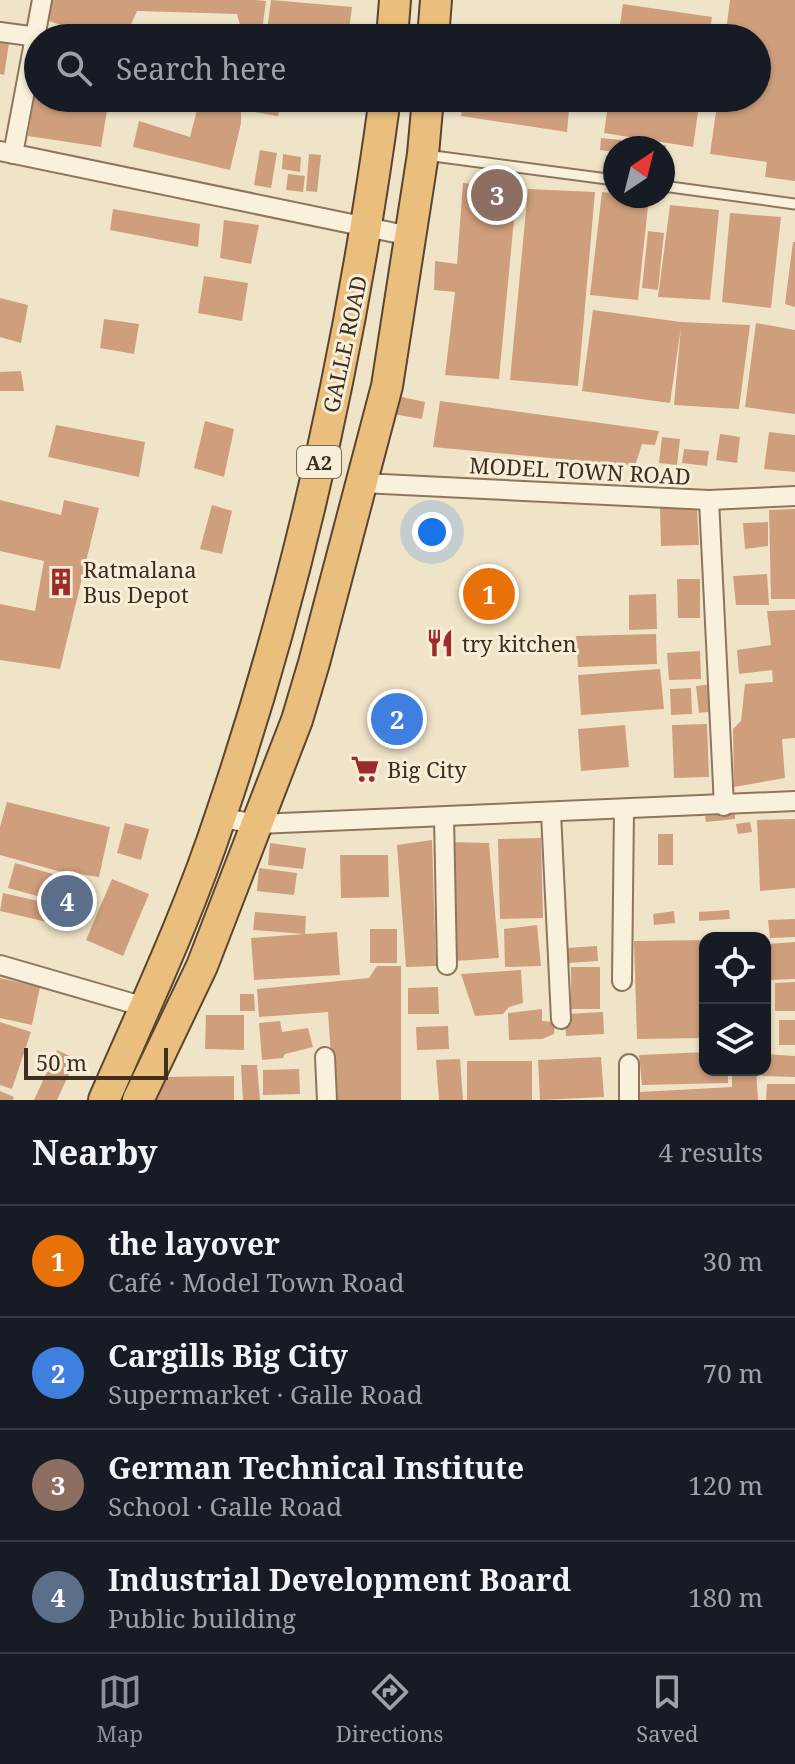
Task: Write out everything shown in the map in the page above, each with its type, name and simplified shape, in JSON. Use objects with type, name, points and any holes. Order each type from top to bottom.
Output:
[{"type":"highway","points":[[393,24],[395,0]]},
{"type":"highway","points":[[434,24],[436,0]]},
{"type":"highway","name":"GALLE ROAD","points":[[221,818],[275,648],[335,392],[368,226],[383,112]]},
{"type":"highway","name":"GALLE ROAD","points":[[258,824],[297,720],[387,386],[427,112]]},
{"type":"highway","name":"A2","points":[[104,1100],[221,818]]},
{"type":"highway","name":"A2","points":[[138,1100],[202,966],[258,824]]},
{"type":"street","points":[[39,24],[42,0]]},
{"type":"street","points":[[0,32],[24,35]]},
{"type":"street","points":[[24,87],[7,153],[410,236]]},
{"type":"street","name":"MODEL TOWN ROAD","points":[[362,483],[709,500],[795,496]]},
{"type":"street","points":[[709,500],[724,806]]},
{"type":"street","points":[[221,818],[258,824],[795,801]]},
{"type":"street","points":[[622,981],[624,810]]},
{"type":"street","points":[[551,813],[561,1019]]},
{"type":"street","points":[[444,817],[447,965]]},
{"type":"street","points":[[0,965],[145,1007]]},
{"type":"street","points":[[325,1057],[327,1100]]},
{"type":"street","points":[[629,1064],[629,1100]]},
{"type":"lane","points":[[423,154],[603,178]]},
{"type":"lane","points":[[675,188],[795,204]]},
{"type":"building","points":[[45,0],[266,1],[263,24],[240,24],[237,14],[137,11],[131,24],[58,24],[42,19]]},
{"type":"building","points":[[271,0],[352,7],[350,24],[268,24]]},
{"type":"building","points":[[730,0],[795,0],[795,181],[765,177],[767,162],[710,154],[716,112],[771,112],[771,24],[727,24]]},
{"type":"building","points":[[623,4],[712,17],[711,24],[620,24]]},
{"type":"building","points":[[0,41],[9,43],[4,75],[0,74]]},
{"type":"building","points":[[32,112],[107,112],[101,147],[28,136]]},
{"type":"building","points":[[196,112],[241,112],[230,170],[133,147],[139,121],[190,137]]},
{"type":"building","points":[[254,112],[279,112],[278,116]]},
{"type":"building","points":[[462,112],[569,112],[567,132],[461,116]]},
{"type":"building","points":[[607,112],[698,112],[693,147],[675,144],[675,136],[604,133]]},
{"type":"building","points":[[260,150],[277,153],[271,188],[254,185]]},
{"type":"building","points":[[283,154],[301,157],[300,172],[282,169]]},
{"type":"building","points":[[309,154],[321,155],[317,192],[306,191]]},
{"type":"building","points":[[288,174],[305,176],[303,192],[286,190]]},
{"type":"building","points":[[463,183],[517,187],[499,379],[445,375],[455,292],[434,290],[435,261],[457,264]]},
{"type":"building","points":[[528,189],[595,192],[578,386],[510,380]]},
{"type":"building","points":[[602,192],[603,208],[648,208],[638,300],[590,295]]},
{"type":"building","points":[[675,206],[719,210],[710,300],[658,297],[670,208]]},
{"type":"building","points":[[113,209],[200,224],[198,247],[110,230]]},
{"type":"building","points":[[730,213],[781,217],[771,308],[722,302]]},
{"type":"building","points":[[224,220],[259,225],[251,264],[220,258]]},
{"type":"building","points":[[648,231],[664,233],[658,290],[642,288]]},
{"type":"building","points":[[795,242],[795,307],[785,304]]},
{"type":"building","points":[[204,276],[248,283],[242,321],[198,313]]},
{"type":"building","points":[[0,298],[28,305],[21,343],[0,337]]},
{"type":"building","points":[[593,310],[681,322],[750,325],[739,409],[674,405],[681,327],[670,403],[582,391]]},
{"type":"building","points":[[104,319],[139,324],[134,354],[100,348]]},
{"type":"building","points":[[756,323],[795,330],[795,414],[745,407]]},
{"type":"building","points":[[21,371],[24,391],[0,391],[0,372]]},
{"type":"building","points":[[397,396],[425,402],[422,419],[393,414]]},
{"type":"building","points":[[440,401],[659,431],[655,445],[642,444],[635,466],[433,447]]},
{"type":"building","points":[[205,421],[234,429],[224,477],[194,468]]},
{"type":"building","points":[[56,425],[145,442],[139,477],[48,457]]},
{"type":"building","points":[[769,432],[795,435],[795,472],[764,469]]},
{"type":"building","points":[[720,434],[740,437],[737,463],[716,460]]},
{"type":"building","points":[[662,437],[680,439],[677,465],[659,463]]},
{"type":"building","points":[[684,449],[709,451],[707,466],[682,463]]},
{"type":"building","name":"Ratmalana Bus Depot","points":[[0,500],[61,515],[64,500],[99,508],[60,669],[0,660],[0,604],[35,611],[44,561],[0,551]]},
{"type":"building","points":[[212,505],[232,511],[222,554],[200,549]]},
{"type":"building","points":[[697,507],[699,545],[661,546],[660,508]]},
{"type":"building","points":[[795,509],[795,599],[771,599],[769,510]]},
{"type":"building","points":[[768,522],[768,546],[745,549],[743,523]]},
{"type":"building","points":[[767,574],[769,605],[736,605],[733,576]]},
{"type":"building","points":[[677,579],[700,579],[700,618],[678,618]]},
{"type":"building","points":[[656,594],[657,629],[629,630],[629,595]]},
{"type":"building","points":[[795,610],[795,738],[782,739],[785,778],[734,787],[733,729],[741,721],[745,684],[773,682],[772,670],[739,674],[737,650],[771,645],[767,611]]},
{"type":"building","points":[[656,634],[657,664],[578,667],[576,636]]},
{"type":"building","points":[[700,651],[701,679],[669,680],[667,653]]},
{"type":"building","points":[[660,669],[664,709],[581,715],[578,675]]},
{"type":"building","points":[[713,684],[715,711],[699,713],[696,686]]},
{"type":"building","points":[[691,688],[692,714],[671,715],[670,689]]},
{"type":"building","points":[[707,724],[709,777],[674,778],[672,725]]},
{"type":"building","points":[[625,725],[629,767],[581,771],[578,729]]},
{"type":"building","points":[[7,802],[110,827],[99,877],[79,874],[78,894],[60,900],[65,873],[0,855],[0,827]]},
{"type":"building","points":[[735,813],[735,819],[706,822],[705,816]]},
{"type":"building","points":[[795,819],[795,888],[760,891],[757,820]]},
{"type":"building","points":[[750,822],[752,832],[738,834],[736,824]]},
{"type":"building","points":[[125,823],[149,829],[141,860],[117,853]]},
{"type":"building","points":[[658,834],[673,834],[673,865],[658,865]]},
{"type":"building","points":[[541,838],[543,918],[500,919],[498,839]]},
{"type":"building","points":[[432,840],[436,966],[406,967],[397,845]]},
{"type":"building","points":[[449,842],[489,843],[499,958],[455,961]]},
{"type":"building","points":[[270,843],[306,848],[303,869],[268,865]]},
{"type":"building","points":[[340,855],[388,855],[389,897],[341,898]]},
{"type":"building","points":[[15,863],[63,877],[56,901],[8,888]]},
{"type":"building","points":[[259,868],[297,873],[294,895],[257,891]]},
{"type":"building","points":[[112,879],[149,894],[123,956],[86,940]]},
{"type":"building","points":[[3,893],[82,911],[77,929],[0,911]]},
{"type":"building","points":[[729,910],[730,919],[699,921],[699,912]]},
{"type":"building","points":[[674,911],[675,923],[654,925],[653,914]]},
{"type":"building","points":[[255,912],[306,916],[305,934],[337,932],[340,975],[254,980],[251,938],[304,934],[253,930]]},
{"type":"building","points":[[795,919],[795,937],[771,938],[768,920]]},
{"type":"building","points":[[537,925],[541,966],[505,967],[504,929]]},
{"type":"building","points":[[370,929],[397,929],[397,963],[370,963]]},
{"type":"building","points":[[699,940],[699,1038],[637,1039],[634,941]]},
{"type":"building","points":[[795,942],[795,979],[771,980],[771,944]]},
{"type":"building","points":[[597,946],[598,961],[568,963],[567,948]]},
{"type":"building","points":[[377,966],[401,966],[401,1100],[334,1100],[328,1012],[259,1017],[257,989],[369,978]]},
{"type":"building","points":[[571,967],[600,967],[600,1009],[571,1009]]},
{"type":"building","points":[[521,970],[523,1003],[509,1007],[503,1014],[475,1016],[461,974]]},
{"type":"building","points":[[0,978],[40,987],[32,1025],[0,1018]]},
{"type":"building","points":[[795,982],[795,1011],[775,1011],[775,983]]},
{"type":"building","points":[[438,987],[439,1014],[408,1014],[408,988]]},
{"type":"building","points":[[240,994],[254,994],[255,1011],[240,1011]]},
{"type":"building","points":[[542,1009],[542,1021],[555,1022],[554,1034],[542,1039],[509,1040],[508,1013]]},
{"type":"building","points":[[603,1012],[604,1034],[566,1036],[565,1014]]},
{"type":"building","points":[[206,1015],[244,1015],[244,1050],[205,1049]]},
{"type":"building","points":[[779,1020],[795,1020],[795,1045],[779,1045]]},
{"type":"building","points":[[280,1021],[282,1032],[308,1028],[313,1047],[285,1054],[283,1058],[262,1060],[259,1023]]},
{"type":"building","points":[[0,1022],[31,1032],[12,1089],[0,1085]]},
{"type":"building","points":[[448,1026],[449,1049],[417,1050],[416,1027]]},
{"type":"building","points":[[57,1050],[76,1059],[57,1100],[34,1100]]},
{"type":"building","points":[[699,1052],[699,1076],[728,1076],[728,1083],[642,1085],[639,1055]]},
{"type":"building","points":[[771,1054],[795,1056],[795,1077],[762,1076],[771,1076]]},
{"type":"building","points":[[601,1057],[604,1097],[540,1100],[538,1060]]},
{"type":"building","points":[[460,1059],[463,1100],[439,1100],[436,1060]]},
{"type":"building","points":[[467,1061],[532,1061],[532,1100],[467,1100]]},
{"type":"building","points":[[241,1065],[257,1065],[260,1100],[243,1100]]},
{"type":"building","points":[[299,1069],[300,1094],[263,1095],[263,1070]]},
{"type":"building","points":[[234,1076],[234,1100],[156,1100],[155,1077]]},
{"type":"building","points":[[732,1076],[756,1076],[758,1100],[640,1100],[640,1092],[732,1087]]},
{"type":"building","points":[[767,1084],[795,1084],[795,1100],[766,1100]]},
{"type":"building","points":[[0,1091],[14,1097],[13,1100],[0,1100]]},
{"type":"place","name":"German Technical Institute","points":[[497,195]]},
{"type":"place","name":"Ratmalana Bus Depot","points":[[61,582]]},
{"type":"place","name":"the layover","points":[[489,594]]},
{"type":"place","name":"try kitchen","points":[[440,643]]},
{"type":"place","name":"Cargills Big City","points":[[397,719]]},
{"type":"place","name":"Big City","points":[[365,769]]},
{"type":"place","name":"Industrial Development Board","points":[[67,901]]}]
